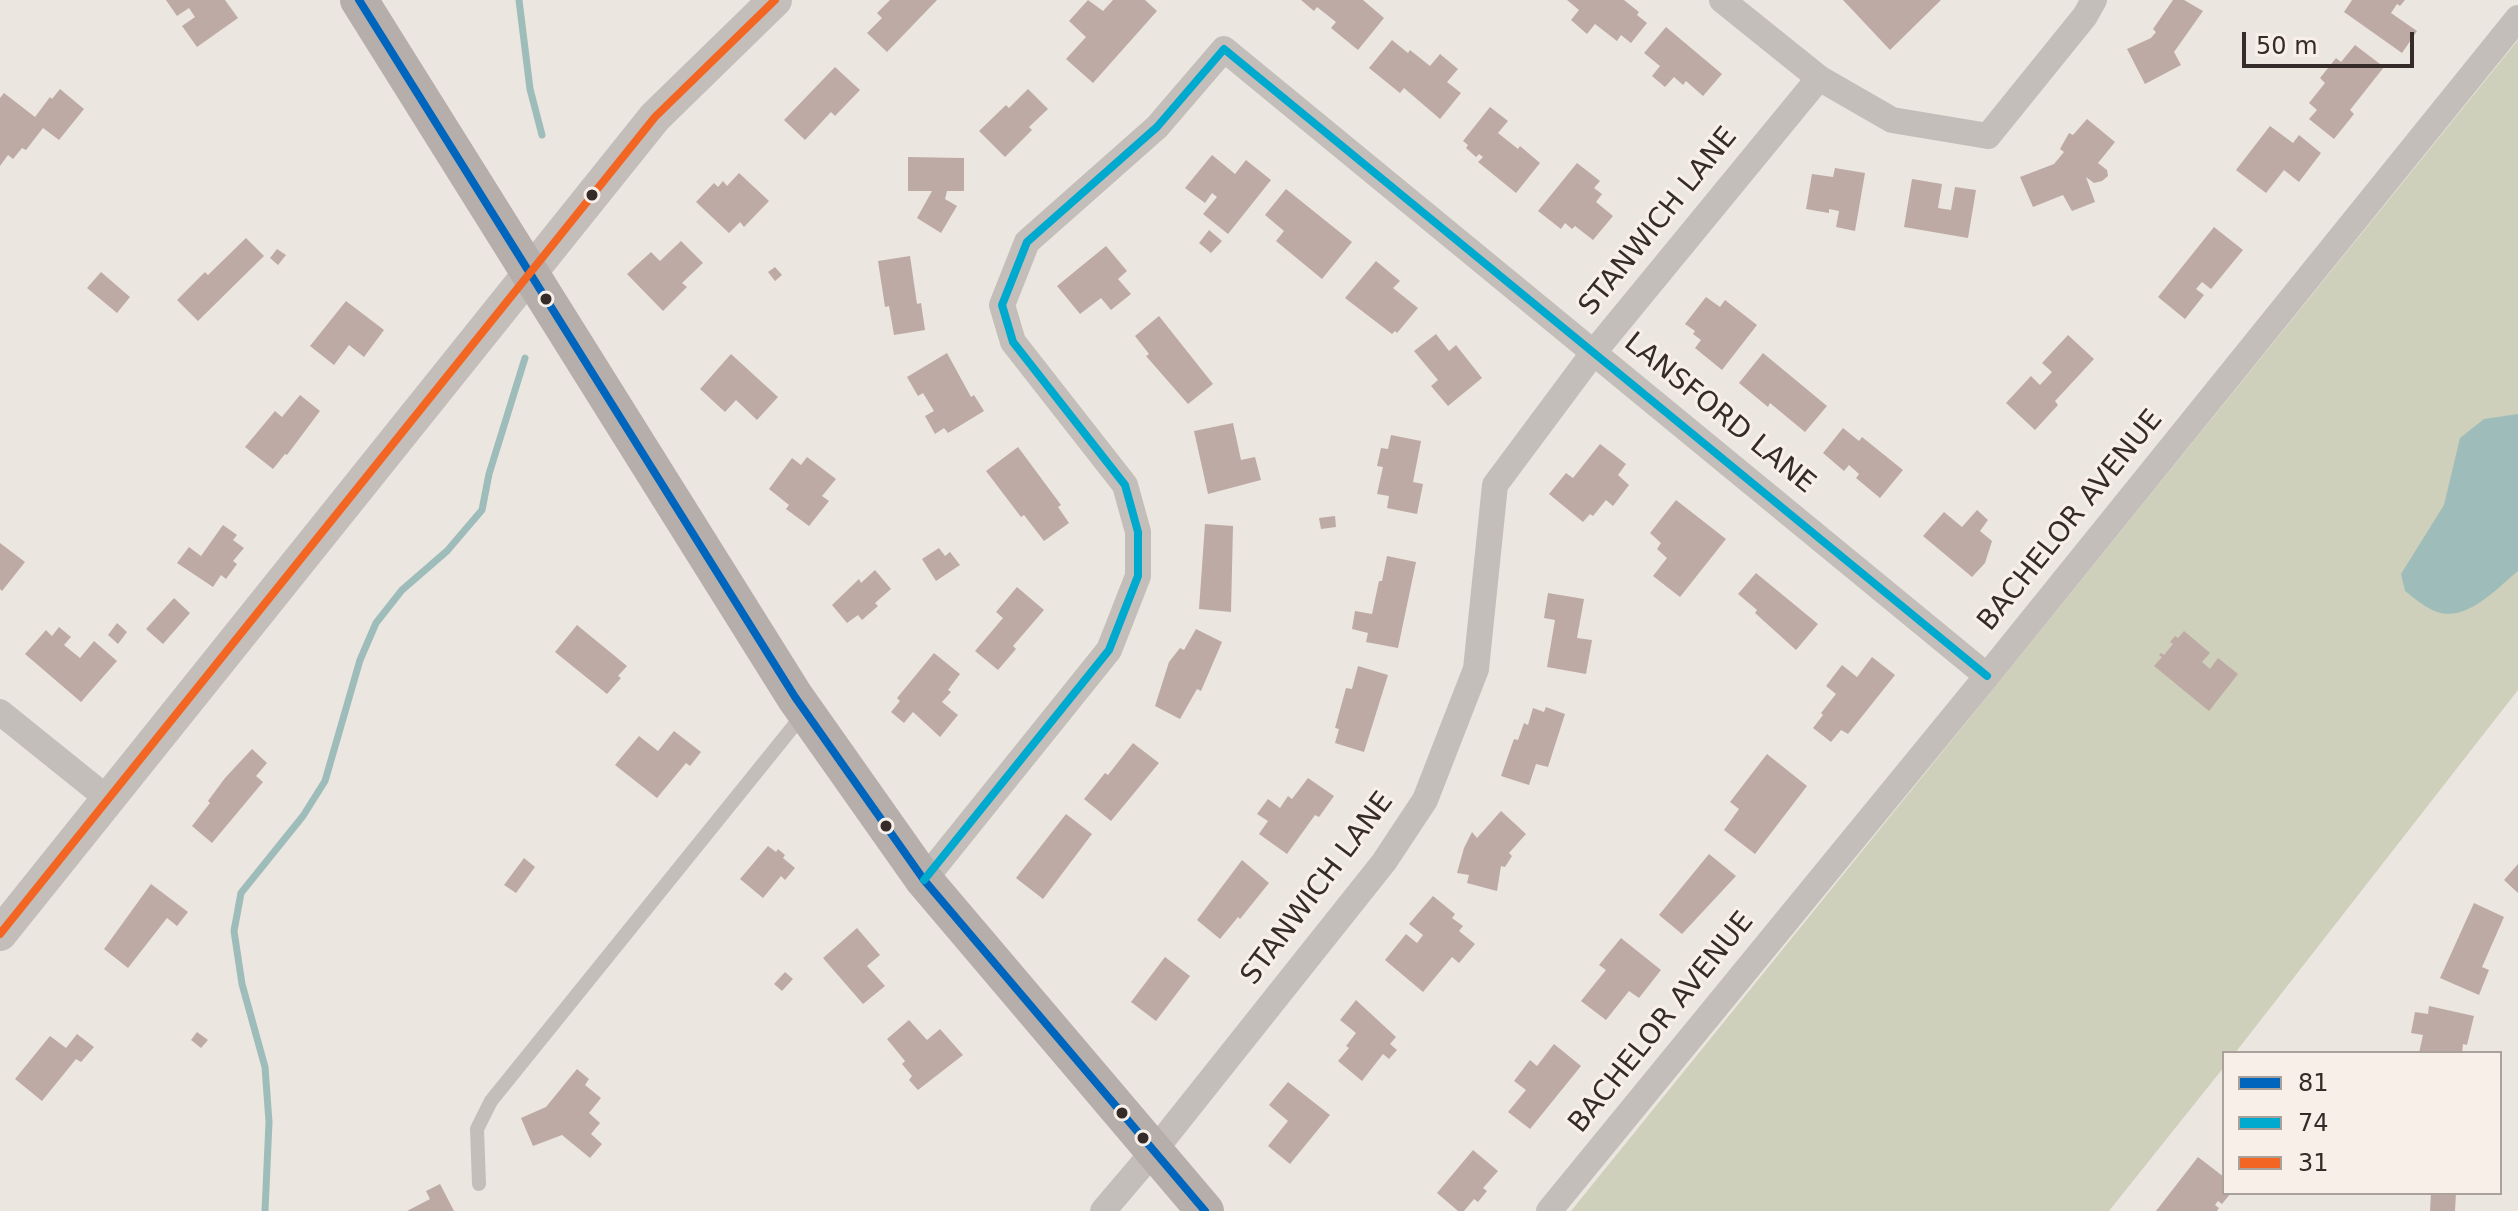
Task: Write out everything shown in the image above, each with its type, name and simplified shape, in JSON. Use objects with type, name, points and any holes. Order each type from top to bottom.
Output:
[{"type":"main road","points":[[359,0],[805,711],[924,880],[1205,1211]]},
{"type":"street","points":[[0,934],[655,117],[775,0]]},
{"type":"street","points":[[1722,0],[1819,78],[1892,120],[1988,136],[2085,16],[2094,0]]},
{"type":"street","name":"BACHELOR AVENUE","points":[[1549,1211],[1987,676],[2518,18]]},
{"type":"street","name":"LANSFORD LANE","points":[[924,880],[1109,650],[1138,576],[1138,532],[1125,485],[1013,342],[1002,305],[1027,242],[1157,127],[1224,49],[1987,676]]},
{"type":"street","name":"STANWICH LANE","points":[[1103,1211],[1384,862],[1425,800],[1476,669],[1495,485],[1594,352],[1819,78]]},
{"type":"street","points":[[0,712],[108,799]]},
{"type":"lane","points":[[479,1184],[477,1129],[491,1101],[805,711]]},
{"type":"green space","points":[[2518,40],[2518,690],[2237,1051],[2222,1051],[2222,1070],[2109,1211],[1571,1211]]},
{"type":"water","points":[[2518,414],[2518,571],[2491,595],[2470,608],[2448,614],[2437,612],[2405,591],[2401,574],[2444,505],[2460,438],[2484,419]]},
{"type":"building","points":[[166,0],[225,0],[238,18],[197,47],[182,26],[195,17],[189,8],[177,16]]},
{"type":"building","points":[[890,0],[937,0],[887,52],[867,33],[882,18],[877,13]]},
{"type":"building","points":[[1088,0],[1103,11],[1113,0],[1145,0],[1157,11],[1093,83],[1066,59],[1086,37],[1069,21]]},
{"type":"building","points":[[1301,0],[1363,0],[1384,18],[1358,50],[1331,28],[1336,22],[1317,7],[1314,11]]},
{"type":"building","points":[[1567,0],[1624,0],[1647,23],[1631,43],[1621,35],[1617,41],[1595,24],[1587,34],[1571,20],[1579,10]]},
{"type":"building","points":[[1843,0],[1941,0],[1890,50]]},
{"type":"building","points":[[2173,0],[2184,0],[2203,11],[2174,52],[2181,65],[2145,84],[2127,49],[2151,38],[2156,32],[2153,29]]},
{"type":"building","points":[[2352,0],[2405,0],[2400,6],[2397,4],[2391,13],[2417,31],[2402,53],[2344,12]]},
{"type":"building","points":[[1666,27],[1722,74],[1703,96],[1686,81],[1683,85],[1674,77],[1665,87],[1652,76],[1660,66],[1644,53]]},
{"type":"building","points":[[1392,40],[1430,66],[1440,54],[1458,69],[1447,82],[1461,93],[1440,119],[1404,88],[1400,93],[1369,68]]},
{"type":"building","points":[[2355,45],[2384,67],[2350,110],[2354,114],[2334,139],[2309,119],[2317,110],[2309,103],[2325,83],[2320,78],[2336,58],[2341,62]]},
{"type":"building","points":[[835,67],[860,90],[835,116],[831,112],[805,140],[784,120]]},
{"type":"building","points":[[60,89],[84,109],[59,140],[43,128],[26,150],[22,148],[13,159],[8,155],[0,166],[0,98],[4,93],[35,117]]},
{"type":"building","points":[[1028,89],[1048,109],[1005,157],[979,131]]},
{"type":"building","points":[[1490,107],[1508,121],[1498,133],[1540,163],[1516,193],[1478,162],[1483,157],[1479,154],[1476,157],[1463,141]]},
{"type":"building","points":[[2087,119],[2115,142],[2098,163],[2107,170],[2108,176],[2094,183],[2086,177],[2095,202],[2072,211],[2063,195],[2033,207],[2020,177],[2054,164],[2064,152],[2060,149],[2069,133],[2073,135]]},
{"type":"building","points":[[2270,126],[2293,143],[2299,135],[2321,153],[2299,182],[2284,170],[2266,193],[2236,170]]},
{"type":"building","points":[[1212,155],[1235,174],[1246,160],[1271,180],[1228,234],[1203,214],[1217,197],[1212,193],[1205,203],[1185,188]]},
{"type":"building","points":[[908,157],[964,158],[964,191],[947,191],[945,199],[957,206],[941,233],[917,218],[932,191],[908,191]]},
{"type":"building","points":[[1577,163],[1600,181],[1594,188],[1602,194],[1596,202],[1613,216],[1593,240],[1575,226],[1572,229],[1565,223],[1561,229],[1538,211]]},
{"type":"building","points":[[1835,168],[1865,173],[1855,231],[1836,227],[1839,211],[1829,209],[1829,213],[1806,209],[1812,174],[1833,177]]},
{"type":"building","points":[[739,173],[769,201],[744,227],[740,222],[729,233],[696,202],[714,183],[718,187],[723,181],[727,186]]},
{"type":"building","points":[[1912,179],[1942,184],[1938,208],[1951,210],[1955,187],[1976,190],[1968,238],[1904,227]]},
{"type":"building","points":[[1286,189],[1352,242],[1322,279],[1276,241],[1284,231],[1265,215]]},
{"type":"building","points":[[2214,227],[2243,250],[2211,289],[2202,282],[2196,289],[2204,295],[2185,319],[2158,297]]},
{"type":"building","points":[[1209,230],[1222,241],[1211,253],[1199,243]]},
{"type":"building","points":[[246,238],[264,256],[198,321],[177,300]]},
{"type":"building","points":[[681,241],[703,263],[682,283],[687,287],[663,311],[627,274],[651,252],[660,261]]},
{"type":"building","points":[[1106,246],[1127,271],[1118,279],[1131,294],[1111,310],[1101,298],[1080,314],[1057,286]]},
{"type":"building","points":[[277,249],[286,255],[278,265],[270,258]]},
{"type":"building","points":[[910,256],[917,304],[921,303],[925,330],[894,335],[889,306],[885,307],[878,261]]},
{"type":"building","points":[[1376,261],[1400,281],[1393,288],[1418,308],[1397,333],[1392,334],[1345,298]]},
{"type":"building","points":[[775,267],[782,275],[775,281],[768,272]]},
{"type":"building","points":[[101,272],[130,297],[117,313],[87,288]]},
{"type":"building","points":[[1706,297],[1720,307],[1725,300],[1757,325],[1722,370],[1695,348],[1701,340],[1685,324]]},
{"type":"building","points":[[346,301],[384,330],[364,357],[349,345],[334,365],[310,346]]},
{"type":"building","points":[[1159,316],[1213,384],[1188,404],[1146,356],[1149,354],[1135,336]]},
{"type":"building","points":[[1436,334],[1449,351],[1456,345],[1482,378],[1448,406],[1431,386],[1438,380],[1414,351]]},
{"type":"building","points":[[2068,335],[2094,359],[2055,401],[2058,405],[2035,430],[2006,403],[2031,376],[2040,385],[2052,372],[2042,363]]},
{"type":"building","points":[[947,353],[971,397],[974,395],[984,411],[948,433],[944,428],[935,434],[925,416],[934,411],[923,393],[918,396],[907,377]]},
{"type":"building","points":[[1763,353],[1827,406],[1805,432],[1770,403],[1768,407],[1739,383]]},
{"type":"building","points":[[731,354],[778,397],[757,420],[736,400],[725,412],[700,389]]},
{"type":"building","points":[[300,395],[320,411],[273,469],[245,447],[275,411],[282,417]]},
{"type":"building","points":[[1233,423],[1241,460],[1255,457],[1261,480],[1208,494],[1194,431]]},
{"type":"building","points":[[1843,428],[1859,441],[1862,437],[1903,470],[1880,498],[1856,478],[1859,474],[1849,465],[1844,471],[1823,453]]},
{"type":"building","points":[[1391,435],[1421,441],[1413,482],[1423,484],[1417,514],[1387,508],[1389,496],[1377,494],[1383,467],[1377,466],[1381,448],[1388,449]]},
{"type":"building","points":[[1600,444],[1626,464],[1618,475],[1629,485],[1613,506],[1606,500],[1593,516],[1590,514],[1583,522],[1549,494],[1566,473],[1573,478]]},
{"type":"building","points":[[1018,447],[1061,505],[1058,507],[1069,523],[1044,541],[986,471]]},
{"type":"building","points":[[807,457],[836,479],[822,496],[829,501],[809,526],[786,509],[789,505],[769,489],[792,458],[801,465]]},
{"type":"building","points":[[1676,500],[1726,539],[1680,597],[1653,576],[1667,558],[1657,549],[1661,543],[1650,533]]},
{"type":"building","points":[[1977,510],[1988,520],[1980,531],[1992,541],[1985,563],[1972,577],[1923,536],[1944,512],[1962,527]]},
{"type":"building","points":[[1335,516],[1336,527],[1321,529],[1319,518]]},
{"type":"building","points":[[1205,524],[1233,526],[1231,612],[1199,609]]},
{"type":"building","points":[[223,525],[237,535],[233,540],[244,548],[233,561],[237,564],[226,579],[221,575],[213,587],[177,563],[189,547],[201,556]]},
{"type":"building","points":[[0,543],[25,562],[2,591],[0,589]]},
{"type":"building","points":[[939,548],[945,556],[950,552],[960,565],[936,581],[922,559]]},
{"type":"building","points":[[1387,556],[1416,562],[1398,648],[1366,642],[1368,633],[1352,629],[1355,611],[1372,614]]},
{"type":"building","points":[[875,570],[891,589],[862,620],[858,615],[847,623],[832,605],[859,579],[861,583]]},
{"type":"building","points":[[1756,573],[1818,624],[1796,650],[1738,594]]},
{"type":"building","points":[[1017,587],[1044,610],[1013,646],[1016,649],[998,670],[975,651],[1003,618],[996,612]]},
{"type":"building","points":[[1548,593],[1584,599],[1577,638],[1592,640],[1586,674],[1547,667],[1555,620],[1544,618]]},
{"type":"building","points":[[174,598],[190,613],[163,644],[146,629]]},
{"type":"building","points":[[117,623],[127,632],[118,644],[108,635]]},
{"type":"building","points":[[577,625],[627,666],[607,694],[555,652]]},
{"type":"building","points":[[59,627],[71,637],[64,645],[80,658],[94,641],[117,661],[81,702],[25,654],[46,630],[52,636]]},
{"type":"building","points":[[1196,629],[1222,642],[1201,691],[1197,689],[1180,719],[1155,706],[1169,662],[1180,648],[1184,650]]},
{"type":"building","points":[[2184,631],[2210,653],[2202,662],[2210,669],[2218,658],[2238,674],[2209,711],[2154,666],[2162,657],[2159,655],[2164,655],[2173,644],[2170,642],[2175,636],[2178,638]]},
{"type":"building","points":[[934,653],[960,674],[942,702],[958,715],[940,737],[913,712],[904,723],[891,712],[900,701],[897,698]]},
{"type":"building","points":[[1872,657],[1895,675],[1848,734],[1841,730],[1831,742],[1813,728],[1836,694],[1826,686],[1842,665],[1857,677]]},
{"type":"building","points":[[1358,666],[1388,675],[1364,752],[1335,743],[1339,729],[1335,728],[1346,688],[1352,689]]},
{"type":"building","points":[[1546,707],[1565,714],[1548,767],[1536,764],[1529,785],[1501,776],[1514,739],[1518,740],[1524,723],[1528,725],[1533,708],[1544,712]]},
{"type":"building","points":[[674,731],[701,752],[690,766],[686,763],[657,798],[615,765],[639,736],[658,751]]},
{"type":"building","points":[[1133,743],[1159,763],[1111,821],[1084,799]]},
{"type":"building","points":[[252,749],[267,763],[256,776],[263,782],[212,843],[192,826],[225,778]]},
{"type":"building","points":[[1767,754],[1807,786],[1755,854],[1724,830],[1739,809],[1730,802]]},
{"type":"building","points":[[1308,778],[1334,796],[1319,817],[1315,815],[1287,854],[1259,834],[1268,821],[1257,814],[1268,799],[1280,808],[1288,796],[1292,799]]},
{"type":"building","points":[[1501,811],[1526,834],[1509,853],[1512,856],[1505,867],[1501,866],[1497,891],[1467,883],[1469,875],[1457,873],[1472,832],[1477,838]]},
{"type":"building","points":[[1066,814],[1092,834],[1043,899],[1016,878]]},
{"type":"building","points":[[768,846],[776,852],[778,849],[795,868],[785,880],[781,876],[763,898],[740,879]]},
{"type":"building","points":[[1709,854],[1736,876],[1682,934],[1659,915]]},
{"type":"building","points":[[524,858],[535,867],[516,893],[504,885]]},
{"type":"building","points":[[1242,860],[1269,883],[1220,939],[1197,920]]},
{"type":"building","points":[[2518,864],[2518,893],[2504,880]]},
{"type":"building","points":[[151,884],[188,912],[177,926],[167,918],[128,968],[104,949]]},
{"type":"building","points":[[1433,896],[1455,914],[1452,918],[1463,926],[1459,931],[1475,944],[1459,963],[1452,957],[1423,992],[1385,960],[1406,934],[1417,943],[1423,935],[1409,924]]},
{"type":"building","points":[[2474,903],[2504,917],[2482,967],[2489,970],[2479,995],[2440,978]]},
{"type":"building","points":[[857,928],[880,955],[867,966],[885,986],[863,1004],[823,958]]},
{"type":"building","points":[[1621,938],[1661,970],[1639,998],[1629,991],[1606,1020],[1581,1001],[1606,970],[1599,965]]},
{"type":"building","points":[[1165,957],[1190,976],[1156,1021],[1131,1002]]},
{"type":"building","points":[[785,972],[793,979],[782,991],[774,984]]},
{"type":"building","points":[[1356,1000],[1396,1037],[1390,1044],[1397,1050],[1389,1059],[1383,1054],[1362,1081],[1338,1061],[1356,1033],[1340,1020]]},
{"type":"building","points":[[2429,1006],[2474,1016],[2467,1045],[2463,1044],[2462,1051],[2419,1051],[2423,1035],[2411,1033],[2415,1012],[2428,1014]]},
{"type":"building","points":[[909,1020],[927,1040],[940,1029],[963,1055],[918,1090],[909,1080],[912,1076],[902,1064],[905,1061],[887,1039]]},
{"type":"building","points":[[197,1032],[208,1040],[201,1048],[191,1040]]},
{"type":"building","points":[[77,1034],[94,1047],[81,1062],[76,1059],[42,1101],[15,1079],[50,1036],[66,1048]]},
{"type":"building","points":[[1554,1044],[1581,1066],[1530,1129],[1508,1112],[1526,1090],[1514,1081],[1530,1060],[1537,1066]]},
{"type":"building","points":[[577,1069],[589,1079],[585,1085],[601,1098],[589,1113],[600,1123],[591,1134],[602,1144],[590,1158],[562,1135],[533,1146],[521,1118],[546,1107]]},
{"type":"building","points":[[1288,1082],[1330,1115],[1290,1164],[1268,1146],[1288,1121],[1269,1105]]},
{"type":"building","points":[[1473,1150],[1498,1171],[1483,1188],[1487,1191],[1478,1202],[1474,1199],[1464,1211],[1458,1211],[1437,1193]]},
{"type":"building","points":[[2198,1157],[2222,1175],[2222,1195],[2229,1195],[2222,1204],[2218,1201],[2215,1205],[2219,1208],[2217,1211],[2156,1211]]},
{"type":"building","points":[[440,1184],[454,1211],[407,1211],[430,1199],[426,1191]]},
{"type":"building","points":[[2431,1195],[2456,1195],[2455,1211],[2430,1211]]},
{"type":"waterway","points":[[519,0],[530,89],[542,135]]},
{"type":"waterway","points":[[265,1211],[269,1122],[265,1067],[242,984],[234,931],[241,893],[303,816],[325,781],[360,660],[376,623],[402,590],[447,551],[482,510],[489,474],[525,358]]},
{"type":"transit line","name":"81","points":[[359,0],[795,697],[924,880],[1205,1211]]},
{"type":"transit line","name":"31","points":[[0,934],[655,117],[775,0]]},
{"type":"transit line","name":"74","points":[[924,880],[1109,650],[1138,576],[1138,532],[1125,485],[1013,342],[1002,305],[1027,242],[1157,127],[1224,49],[1987,676]]}]
